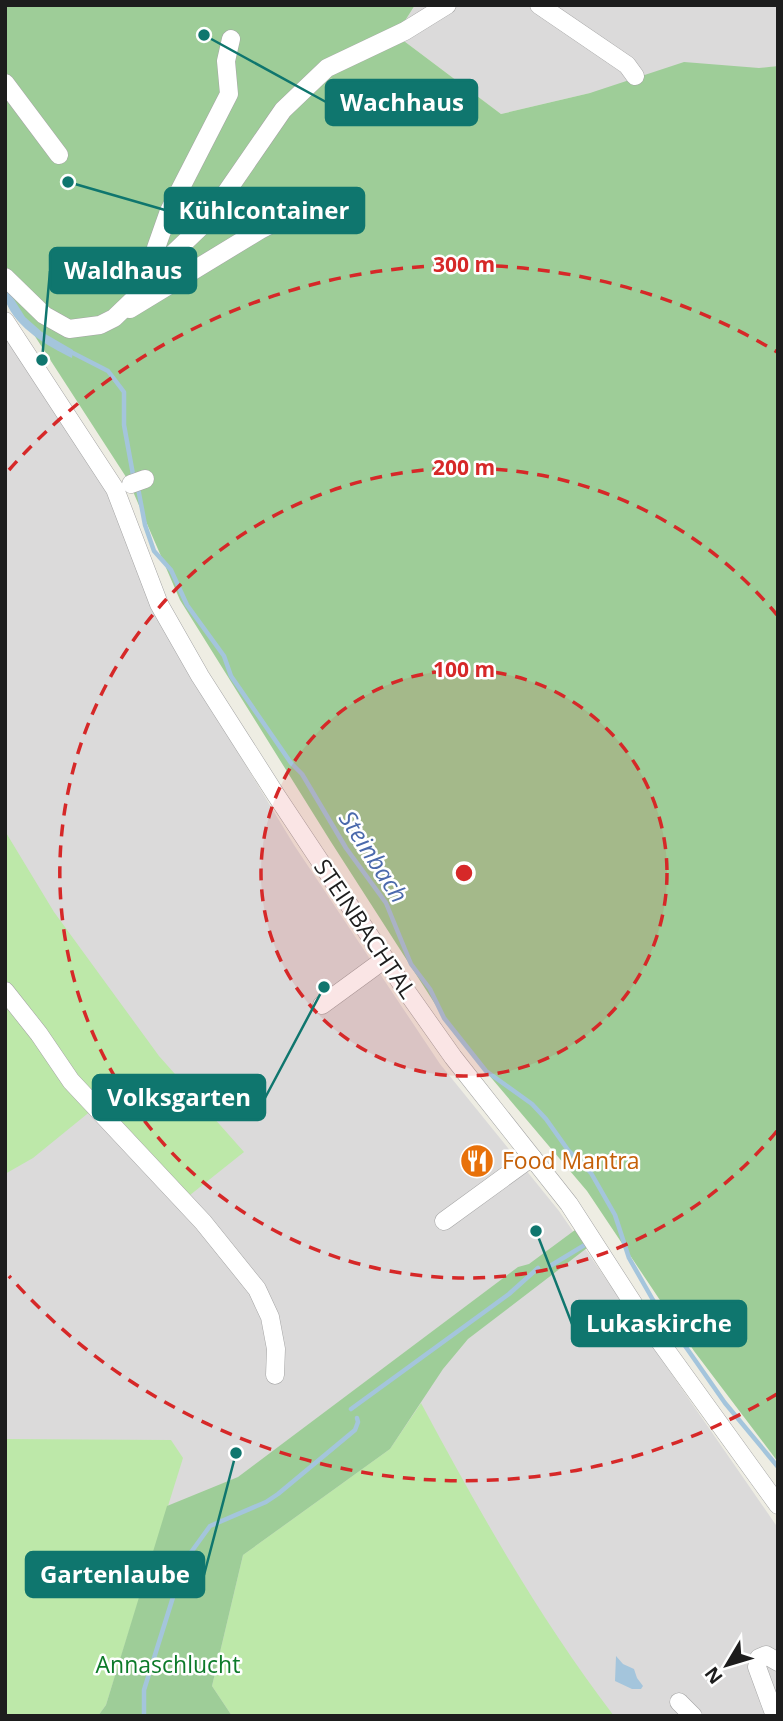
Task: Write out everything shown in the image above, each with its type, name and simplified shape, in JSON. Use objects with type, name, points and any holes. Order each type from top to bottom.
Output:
[{"type":"street","points":[[114,318],[138,295],[161,265],[205,223],[283,110],[327,68],[405,31],[447,5]]},
{"type":"street","points":[[539,5],[627,65],[635,76]]},
{"type":"street","points":[[161,265],[156,248],[169,211],[229,94],[226,61],[231,39]]},
{"type":"street","points":[[5,83],[59,155]]},
{"type":"street","points":[[5,276],[44,315],[69,329],[100,325],[161,292],[285,217],[297,211],[335,203]]},
{"type":"street","name":"STEINBACHTAL","points":[[5,321],[115,489],[159,604],[200,676],[276,795],[453,1057],[569,1204],[640,1314],[778,1505]]},
{"type":"street","points":[[323,1005],[385,959]]},
{"type":"street","points":[[5,991],[72,1081],[203,1222],[257,1289],[270,1317],[276,1349],[275,1375]]},
{"type":"street","points":[[444,1221],[532,1157]]},
{"type":"street","points":[[775,1716],[757,1667],[759,1658],[766,1655],[778,1661]]},
{"type":"street","points":[[679,1702],[693,1716]]},
{"type":"shaded area","points":[[415,5],[778,5],[778,66],[590,93],[501,114],[396,35]]},
{"type":"shaded area","points":[[5,334],[108,491],[193,678],[294,845],[440,1064],[559,1211],[778,1528],[778,1716],[5,1716]]},
{"type":"green space","points":[[5,5],[415,5],[396,35],[501,114],[590,93],[684,62],[759,68],[778,66],[778,1462],[694,1351],[587,1191],[455,1035],[180,600],[128,480],[5,290]]},
{"type":"green space","points":[[5,831],[54,912],[159,1056],[244,1152],[185,1199],[92,1110],[33,1158],[5,1174]]},
{"type":"green space","name":"Annaschlucht","points":[[575,1230],[587,1248],[468,1339],[443,1369],[390,1449],[243,1555],[212,1686],[232,1716],[98,1716],[106,1705],[167,1506],[238,1477],[518,1267],[529,1264]]},
{"type":"green space","points":[[421,1403],[535,1602],[614,1716],[232,1716],[212,1686],[243,1555],[390,1449]]},
{"type":"green space","points":[[5,1439],[171,1440],[183,1458],[106,1705],[98,1716],[5,1716]]},
{"type":"water","points":[[5,285],[25,317],[42,332],[73,350],[72,358],[43,342],[25,328],[6,302]]},
{"type":"water","points":[[616,1656],[623,1664],[634,1669],[643,1686],[641,1689],[632,1689],[615,1681]]},
{"type":"waterway","name":"Steinbach","points":[[69,351],[108,371],[124,392],[124,425],[134,480]]},
{"type":"waterway","name":"Steinbach","points":[[138,488],[145,525],[154,551],[171,570],[187,605],[224,656],[231,676],[291,763],[302,774],[346,848],[386,903],[411,964],[430,989],[444,1018],[486,1071],[532,1104],[568,1150],[591,1173],[615,1215],[629,1258],[653,1300],[725,1403],[778,1467]]},
{"type":"waterway","points":[[550,1266],[588,1243]]},
{"type":"waterway","points":[[351,1409],[509,1294],[538,1268]]},
{"type":"waterway","points":[[144,1716],[144,1690],[184,1562],[210,1526],[266,1502],[278,1494],[355,1430],[357,1418]]},
{"type":"place","name":"Wachhaus","points":[[204,35]]},
{"type":"place","name":"Kühlcontainer","points":[[68,182]]},
{"type":"place","name":"Waldhaus","points":[[42,360]]},
{"type":"place","name":"Volksgarten","points":[[324,987]]},
{"type":"place","name":"Food Mantra","points":[[477,1161]]},
{"type":"place","name":"Lukaskirche","points":[[536,1231]]},
{"type":"place","name":"Gartenlaube","points":[[236,1453]]}]
